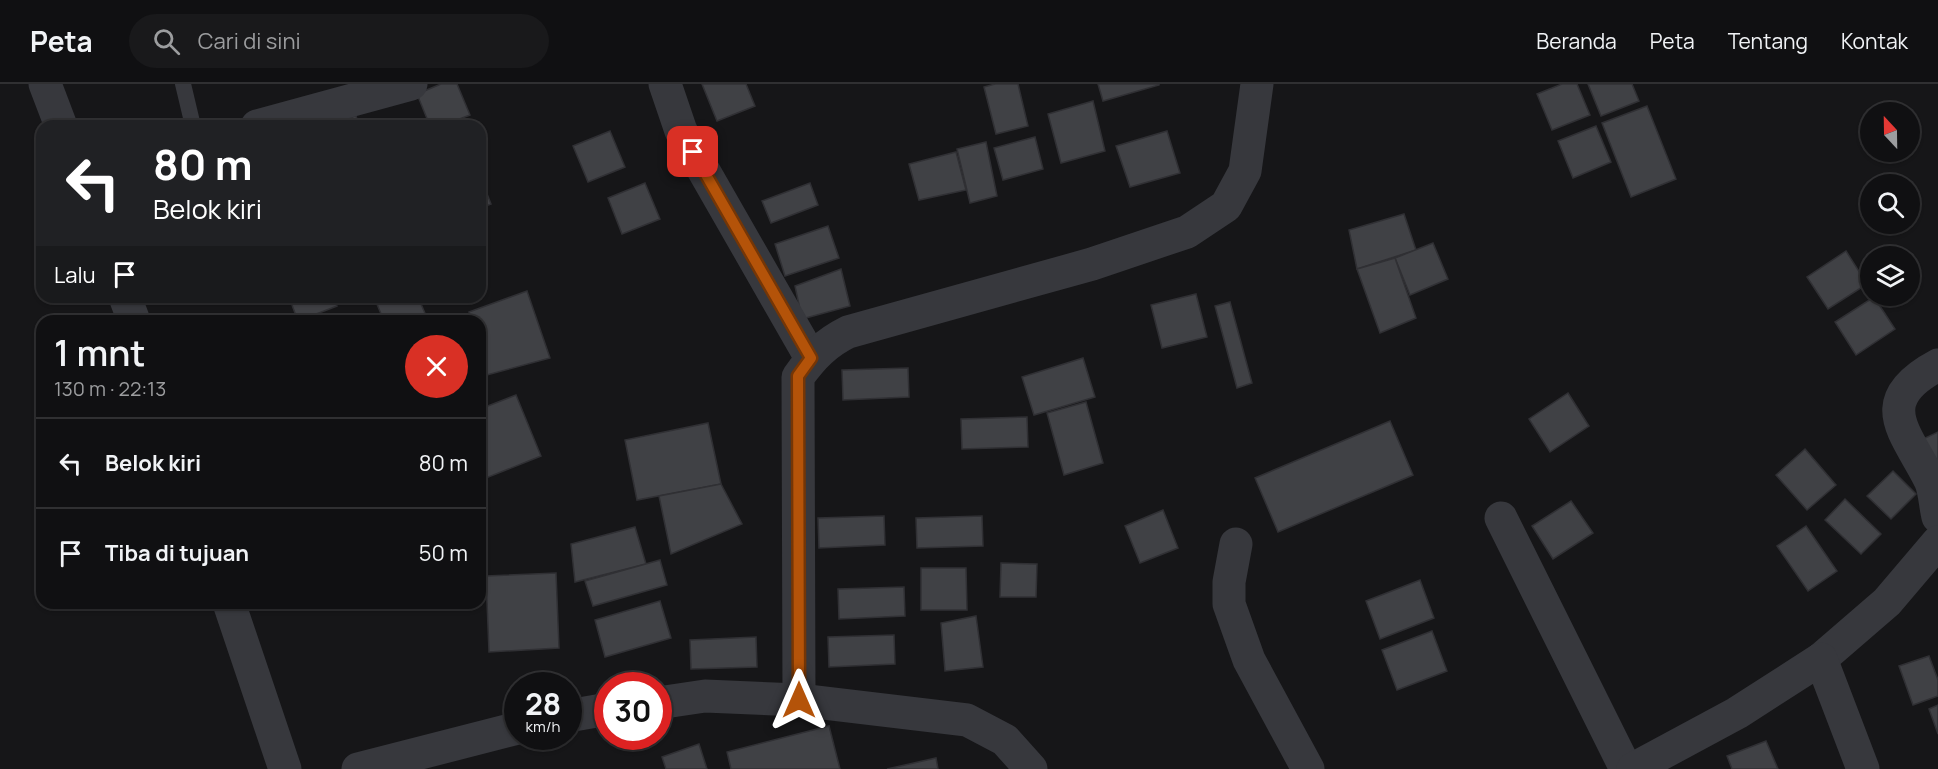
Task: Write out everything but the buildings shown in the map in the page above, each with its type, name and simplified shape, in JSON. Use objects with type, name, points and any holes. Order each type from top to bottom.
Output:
[{"type":"street","points":[[45,84],[59,120]]},
{"type":"street","points":[[278,120],[411,84]]},
{"type":"street","points":[[665,84],[681,131],[811,358]]},
{"type":"street","points":[[799,700],[798,376],[811,358],[827,343],[849,332],[1092,264],[1187,232],[1226,206],[1245,171],[1257,84]]},
{"type":"street","points":[[1938,365],[1909,387],[1897,407],[1899,422],[1931,483],[1938,516]]},
{"type":"street","points":[[1501,518],[1626,769]]},
{"type":"street","points":[[1633,769],[1737,713],[1821,659],[1887,602],[1938,542]]},
{"type":"street","points":[[1236,544],[1229,582],[1229,604],[1248,660],[1308,769]]},
{"type":"street","points":[[231,609],[285,769]]},
{"type":"street","points":[[1821,659],[1863,769]]},
{"type":"street","points":[[672,701],[705,696],[799,700],[967,720],[1005,740],[1031,769]]},
{"type":"street","points":[[358,769],[504,732]]},
{"type":"lane","points":[[183,84],[192,120]]},
{"type":"route","points":[[693,152],[811,358],[798,376],[799,700]]}]
